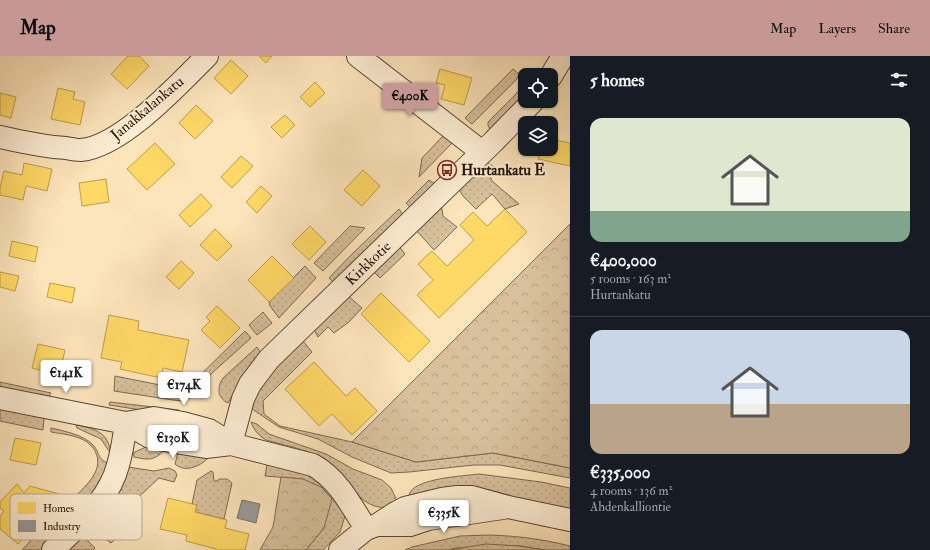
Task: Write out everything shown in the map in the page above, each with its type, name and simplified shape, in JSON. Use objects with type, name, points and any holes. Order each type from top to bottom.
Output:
[{"type":"street","name":"Janakkalankatu","points":[[0,137],[45,147],[82,150],[101,145],[117,137],[159,103],[207,56]]},
{"type":"street","points":[[358,56],[482,152]]},
{"type":"street","points":[[556,68],[563,56]]},
{"type":"street","name":"Kirkkotie","points":[[231,444],[243,399],[250,384],[270,359],[526,108]]},
{"type":"street","points":[[0,398],[126,423],[150,437],[206,447],[231,444],[313,465],[324,471],[371,527]]},
{"type":"street","points":[[104,494],[110,486],[118,466],[126,423]]},
{"type":"street","points":[[340,550],[371,527],[405,508],[457,497],[472,497],[508,508],[570,520]]},
{"type":"street","points":[[53,550],[63,540]]},
{"type":"green space","points":[[513,69],[518,73],[516,80],[472,124],[465,118]]},
{"type":"green space","points":[[518,91],[518,102],[491,130],[488,126],[488,122]]},
{"type":"green space","points":[[443,136],[453,142],[419,177],[422,158]]},
{"type":"green space","points":[[485,162],[495,167],[490,176],[492,181],[519,204],[505,209],[492,194],[476,209],[463,196],[458,188]]},
{"type":"green space","points":[[429,180],[435,184],[413,207],[410,207],[406,203]]},
{"type":"green space","points":[[441,203],[443,216],[457,227],[434,250],[415,229]]},
{"type":"green space","points":[[399,209],[403,215],[334,283],[329,278]]},
{"type":"green space","points":[[570,224],[570,468],[493,453],[416,462],[352,442]]},
{"type":"green space","points":[[350,226],[365,228],[323,271],[314,263]]},
{"type":"green space","points":[[398,245],[405,254],[380,278],[372,270]]},
{"type":"green space","points":[[305,266],[316,278],[279,318],[270,306],[269,302]]},
{"type":"green space","points":[[347,295],[362,308],[349,322],[334,333],[328,327],[318,337],[313,328]]},
{"type":"green space","points":[[263,312],[272,323],[257,335],[249,325]]},
{"type":"green space","points":[[245,331],[251,338],[212,373],[196,393],[190,398],[182,401],[114,391],[115,376],[185,390]]},
{"type":"green space","points":[[303,341],[312,352],[263,401],[264,414],[280,426],[352,442],[416,462],[493,453],[570,468],[570,478],[500,465],[474,465],[391,473],[352,457],[318,439],[279,427],[252,409],[259,390],[270,372],[298,342]]},
{"type":"green space","points":[[257,347],[261,354],[242,380],[228,403],[224,401],[219,392],[221,381]]},
{"type":"green space","points":[[0,382],[51,393],[49,396],[0,388]]},
{"type":"green space","points":[[110,402],[179,410],[180,416],[109,405]]},
{"type":"green space","points":[[0,408],[44,418],[43,430],[0,421]]},
{"type":"green space","points":[[251,422],[257,424],[269,434],[326,454],[353,469],[382,480],[391,488],[397,501],[384,507],[369,504],[361,498],[340,473],[328,462],[309,452],[266,440],[257,432]]},
{"type":"green space","points":[[76,425],[100,432],[107,440],[111,454],[101,439],[77,428]]},
{"type":"green space","points":[[51,428],[74,434],[84,439],[93,445],[102,460],[109,464],[104,476],[93,494],[78,494],[94,475],[98,464],[95,451],[89,444],[79,438],[51,432]]},
{"type":"green space","points":[[148,446],[164,450],[161,454],[150,459],[134,457],[133,453]]},
{"type":"green space","points":[[179,449],[211,455],[199,465],[184,468],[175,464]]},
{"type":"green space","points":[[267,464],[311,475],[332,492],[345,516],[340,532],[323,550],[306,550],[324,528],[303,479],[265,476]]},
{"type":"green space","points":[[128,467],[154,471],[169,468],[175,471],[177,475],[174,482],[159,478],[142,494],[111,494]]},
{"type":"green space","points":[[211,471],[213,472],[214,481],[227,479],[232,483],[224,519],[195,512],[197,505],[192,504],[197,480]]},
{"type":"green space","points":[[479,474],[541,482],[570,488],[570,510],[409,501],[409,495],[413,489],[429,481]]},
{"type":"green space","points":[[281,477],[303,479],[321,487],[332,499],[324,528],[306,550],[260,550],[273,527]]},
{"type":"green space","points":[[489,535],[550,541],[570,546],[570,550],[545,550],[519,546],[455,548],[449,550],[405,550],[460,536]]},
{"type":"green space","points":[[31,540],[43,540],[47,544],[41,550],[22,550]]},
{"type":"green space","points":[[75,540],[87,540],[95,548],[93,550],[65,550]]},
{"type":"green space","points":[[107,540],[114,540],[111,543]]},
{"type":"green space","points":[[486,544],[519,546],[545,550],[449,550]]},
{"type":"building: Homes","points":[[128,56],[139,56],[149,66],[127,89],[111,74]]},
{"type":"building: Homes","points":[[259,56],[272,56],[266,63]]},
{"type":"building: Homes","points":[[231,60],[248,76],[231,94],[214,78]]},
{"type":"building: Homes","points":[[440,69],[472,78],[464,105],[441,99],[445,85],[436,83]]},
{"type":"building: Homes","points":[[315,82],[325,93],[310,107],[300,97]]},
{"type":"building: Homes","points":[[58,88],[75,92],[73,99],[85,102],[80,125],[51,119]]},
{"type":"building: Homes","points":[[0,93],[16,97],[11,118],[0,115]]},
{"type":"building: Homes","points":[[196,105],[213,121],[195,139],[179,123]]},
{"type":"building: Homes","points":[[285,115],[295,125],[282,138],[271,127]]},
{"type":"building: Homes","points":[[558,140],[570,143],[570,166],[538,159],[539,156],[558,156]]},
{"type":"building: Homes","points":[[155,143],[175,164],[147,190],[127,169]]},
{"type":"building: Homes","points":[[241,156],[253,166],[232,188],[221,177]]},
{"type":"building: Homes","points":[[24,163],[52,169],[47,191],[26,186],[23,200],[0,195],[4,171],[22,175]]},
{"type":"building: Homes","points":[[363,170],[380,186],[362,206],[344,190]]},
{"type":"building: Homes","points":[[106,179],[109,202],[82,206],[79,183]]},
{"type":"building: Homes","points":[[261,186],[272,196],[257,213],[246,202]]},
{"type":"building: Homes","points":[[201,194],[212,206],[190,227],[179,215]]},
{"type":"building: Homes","points":[[505,209],[527,232],[439,318],[417,295],[433,280],[418,264],[432,251],[447,266],[474,240],[460,225],[473,212],[487,226]]},
{"type":"building: Homes","points":[[310,226],[326,242],[309,260],[292,244]]},
{"type":"building: Homes","points":[[215,229],[232,246],[217,261],[200,245]]},
{"type":"building: Homes","points":[[12,241],[38,247],[35,262],[9,256]]},
{"type":"building: Homes","points":[[272,256],[294,278],[269,302],[248,280]]},
{"type":"building: Homes","points":[[181,261],[194,273],[179,289],[166,277]]},
{"type":"building: Homes","points":[[0,272],[19,276],[15,291],[0,287]]},
{"type":"building: Homes","points":[[50,283],[75,288],[72,303],[47,297]]},
{"type":"building: Homes","points":[[381,293],[430,341],[409,362],[361,314]]},
{"type":"building: Homes","points":[[217,306],[240,328],[220,348],[201,330],[210,321],[206,317]]},
{"type":"building: Homes","points":[[109,315],[139,321],[138,330],[189,340],[182,372],[163,368],[161,378],[120,369],[122,362],[101,358]]},
{"type":"building: Homes","points":[[38,344],[65,350],[59,375],[32,368]]},
{"type":"building: Homes","points":[[314,362],[346,396],[355,388],[377,411],[352,435],[332,414],[319,426],[285,389]]},
{"type":"building: Homes","points":[[15,438],[41,443],[36,465],[10,460]]},
{"type":"building: Homes","points":[[17,484],[24,493],[30,486],[59,494],[10,494],[10,537],[0,529],[0,516],[4,511],[0,508],[0,502]]},
{"type":"building: Homes","points":[[168,498],[197,505],[195,512],[227,520],[225,528],[249,534],[245,550],[216,550],[186,541],[187,535],[160,529]]},
{"type":"building: Homes","points":[[13,540],[22,540],[18,544]]},
{"type":"building: Industry","points":[[242,500],[260,504],[256,523],[237,518]]},
{"type":"place","name":"Hurtankatu E","points":[[447,170]]}]
